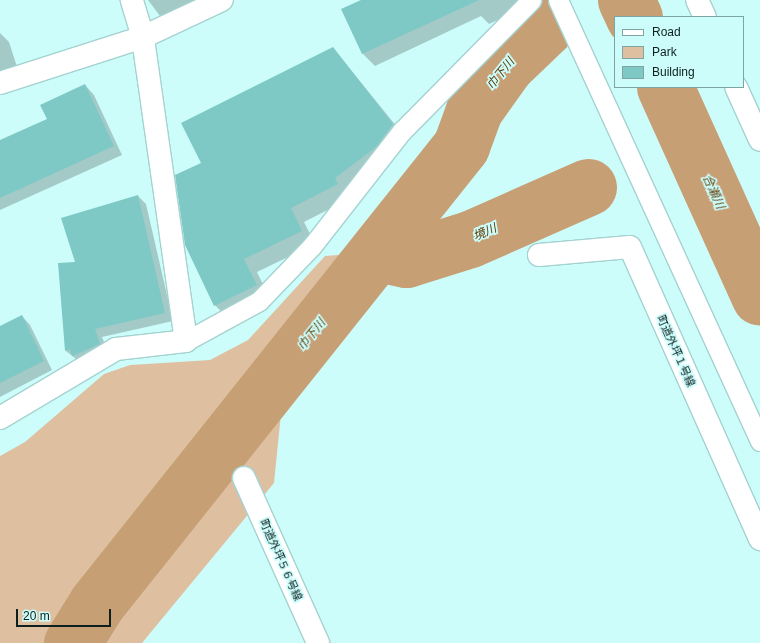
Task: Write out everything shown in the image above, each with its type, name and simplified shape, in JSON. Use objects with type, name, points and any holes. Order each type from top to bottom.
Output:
[{"type":"street","points":[[0,418],[116,349],[186,341],[143,37],[132,0]]},
{"type":"street","points":[[0,83],[143,37],[222,0]]},
{"type":"street","points":[[697,0],[705,16]]},
{"type":"street","points":[[736,88],[760,140]]},
{"type":"street","name":"町道外坪１号線","points":[[539,256],[630,247],[760,539]]},
{"type":"street","name":"町道外坪５６号線","points":[[244,478],[318,643]]},
{"type":"lane","points":[[186,341],[259,300],[312,246],[402,131],[531,0]]},
{"type":"lane","points":[[558,0],[760,441]]},
{"type":"green space","points":[[404,250],[281,414],[274,483],[142,643],[0,643],[0,456],[25,442],[104,374],[130,365],[210,360],[248,340],[325,256]]},
{"type":"building","points":[[361,0],[479,0],[362,54],[341,9]]},
{"type":"building","points":[[333,47],[393,124],[376,147],[335,178],[338,184],[291,208],[302,231],[244,259],[257,285],[214,306],[185,245],[175,175],[201,163],[181,123]]},
{"type":"building","points":[[85,84],[114,146],[0,198],[0,140],[47,119],[40,105]]},
{"type":"building","points":[[138,195],[165,313],[95,329],[100,344],[72,356],[70,349],[65,351],[58,263],[75,262],[61,218]]},
{"type":"building","points":[[22,315],[44,361],[0,383],[0,326]]},
{"type":"waterway","name":"合瀬川","points":[[626,0],[634,16]]},
{"type":"waterway","name":"巾下川","points":[[72,643],[97,603],[461,146],[474,110],[506,65],[547,26]]},
{"type":"waterway","name":"合瀬川","points":[[665,88],[760,297]]},
{"type":"waterway","name":"境川","points":[[378,253],[406,259],[470,239],[588,187]]}]
